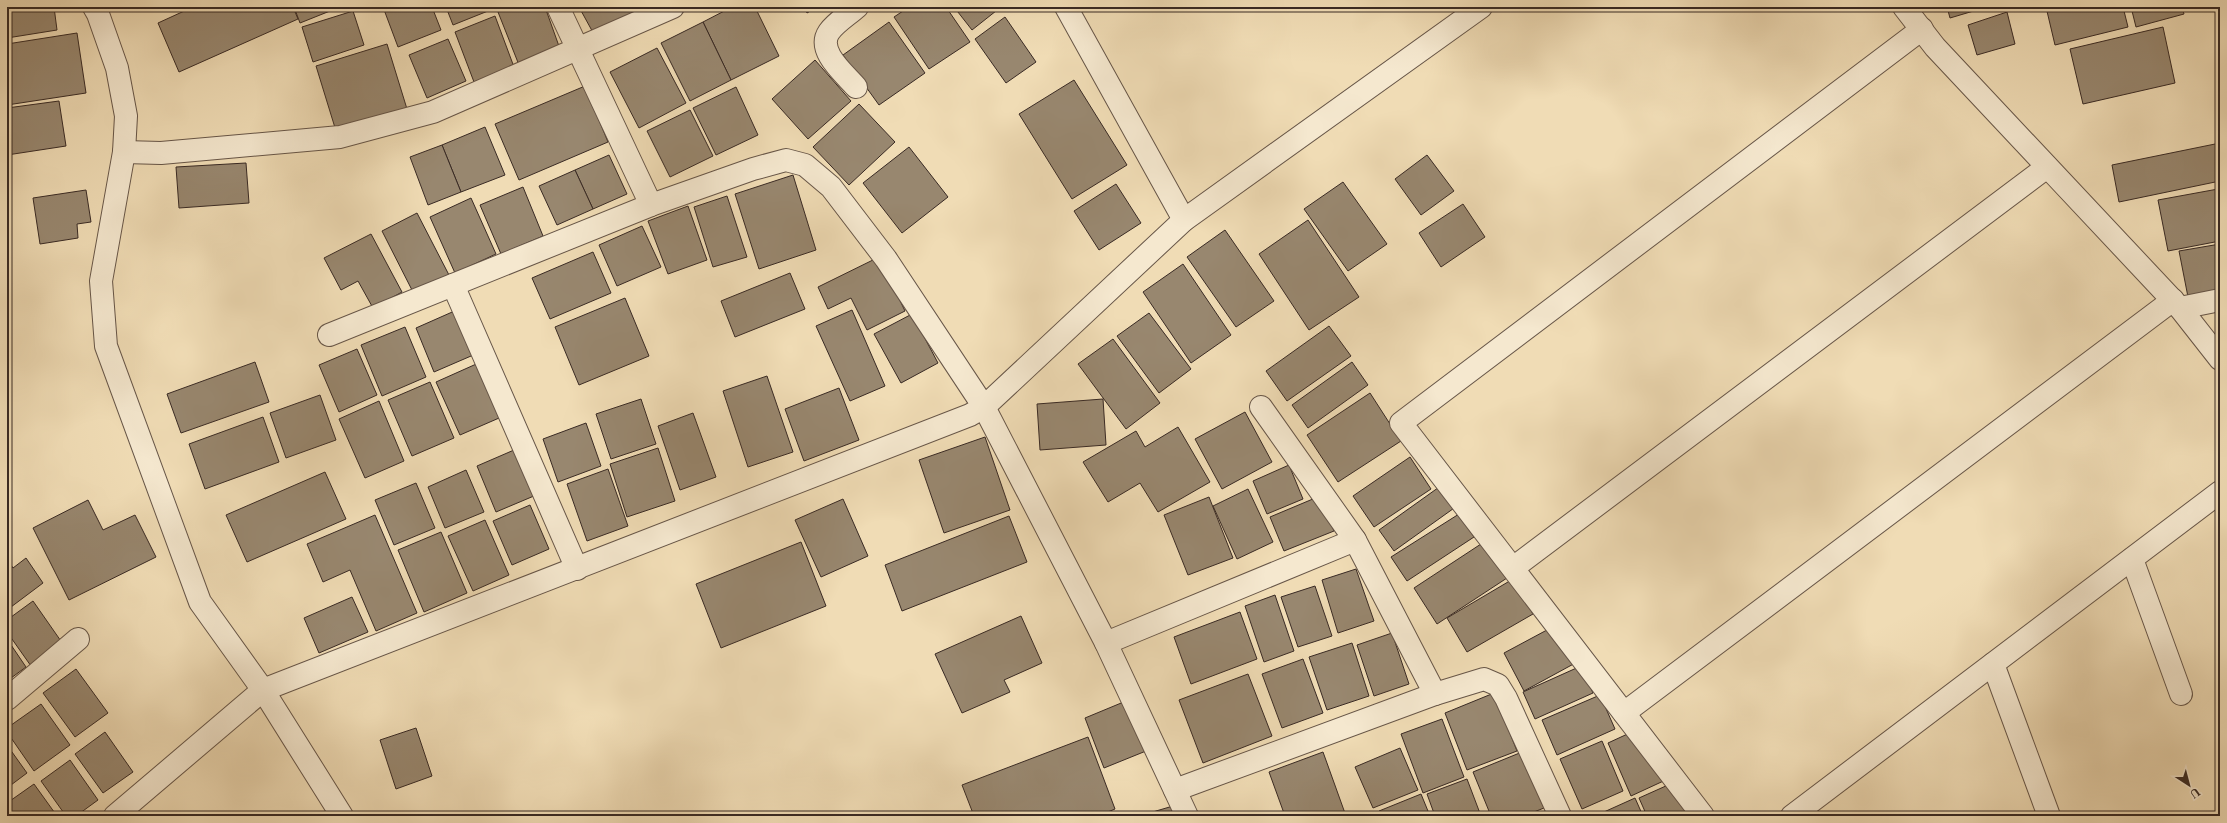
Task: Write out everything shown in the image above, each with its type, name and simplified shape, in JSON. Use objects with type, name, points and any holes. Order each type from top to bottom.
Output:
[{"type":"street","points":[[94,7],[98,14],[117,68],[126,116],[124,152],[101,281],[106,346],[200,602],[263,690],[342,816]]},
{"type":"street","points":[[558,7],[651,205]]},
{"type":"street","points":[[124,152],[161,152],[340,137],[433,112],[672,7]]},
{"type":"street","points":[[856,87],[826,51],[825,42],[828,32],[857,7]]},
{"type":"street","points":[[1066,7],[1184,220]]},
{"type":"street","points":[[115,816],[263,690],[970,415],[984,407],[1184,220],[1481,7]]},
{"type":"street","points":[[1904,7],[1935,47],[2176,304],[2220,359]]},
{"type":"street","points":[[1703,816],[1401,422],[1922,29]]},
{"type":"street","points":[[329,334],[651,205],[753,168],[786,160],[805,165],[831,187],[886,259],[984,407],[1106,643],[1187,816]]},
{"type":"street","points":[[1513,568],[2047,167]]},
{"type":"street","points":[[453,285],[577,569]]},
{"type":"street","points":[[1624,713],[2176,304],[2220,300]]},
{"type":"street","points":[[1261,407],[1355,540],[1434,694]]},
{"type":"street","points":[[1792,816],[2220,492]]},
{"type":"street","points":[[1106,643],[1355,540]]},
{"type":"street","points":[[2132,559],[2181,694]]},
{"type":"street","points":[[7,699],[78,639]]},
{"type":"street","points":[[1993,664],[2049,816]]},
{"type":"street","points":[[1175,790],[1434,694],[1484,679],[1498,685],[1560,816]]},
{"type":"building","points":[[7,7],[54,7],[57,30],[7,38]]},
{"type":"building","points":[[193,7],[293,7],[298,19],[179,72],[158,23]]},
{"type":"building","points":[[294,7],[340,7],[300,23]]},
{"type":"building","points":[[383,7],[432,7],[441,30],[398,47]]},
{"type":"building","points":[[446,7],[492,7],[493,9],[453,25]]},
{"type":"building","points":[[510,7],[545,7],[560,49],[519,65],[498,12]]},
{"type":"building","points":[[579,7],[632,7],[637,16],[596,38]]},
{"type":"building","points":[[732,7],[755,7],[779,56],[731,80],[703,22]]},
{"type":"building","points":[[804,7],[817,7],[807,13]]},
{"type":"building","points":[[909,7],[946,7],[970,42],[929,69],[894,17]]},
{"type":"building","points":[[954,7],[1001,7],[972,30]]},
{"type":"building","points":[[1947,7],[1987,7],[1950,18]]},
{"type":"building","points":[[2046,7],[2123,7],[2128,27],[2055,45]]},
{"type":"building","points":[[2131,7],[2182,7],[2184,14],[2136,27]]},
{"type":"building","points":[[353,11],[364,45],[313,62],[302,27]]},
{"type":"building","points":[[2007,12],[2015,44],[1977,55],[1968,25]]},
{"type":"building","points":[[495,16],[514,67],[474,82],[455,32]]},
{"type":"building","points":[[1005,17],[1036,62],[1006,83],[975,39]]},
{"type":"building","points":[[703,22],[731,80],[690,101],[661,43]]},
{"type":"building","points":[[889,22],[925,73],[879,105],[843,55]]},
{"type":"building","points":[[2163,27],[2175,83],[2083,104],[2070,49]]},
{"type":"building","points":[[77,33],[86,93],[7,105],[7,44]]},
{"type":"building","points":[[448,39],[466,81],[427,98],[409,55]]},
{"type":"building","points":[[387,44],[407,109],[336,131],[316,66]]},
{"type":"building","points":[[657,48],[686,103],[639,128],[610,72]]},
{"type":"building","points":[[815,60],[851,101],[808,139],[772,99]]},
{"type":"building","points":[[1074,80],[1127,165],[1072,199],[1019,114]]},
{"type":"building","points":[[585,86],[608,142],[519,180],[495,124]]},
{"type":"building","points":[[736,87],[758,135],[716,155],[693,108]]},
{"type":"building","points":[[59,101],[66,146],[7,155],[7,108]]},
{"type":"building","points":[[859,104],[895,142],[849,185],[813,147]]},
{"type":"building","points":[[690,110],[713,156],[670,177],[647,131]]},
{"type":"building","points":[[485,127],[505,175],[461,192],[442,145]]},
{"type":"building","points":[[2220,143],[2220,181],[2119,202],[2112,165]]},
{"type":"building","points":[[442,145],[461,192],[428,205],[410,157]]},
{"type":"building","points":[[909,147],[948,197],[902,233],[863,183]]},
{"type":"building","points":[[609,155],[627,194],[593,209],[575,170]]},
{"type":"building","points":[[1427,155],[1454,191],[1421,215],[1395,179]]},
{"type":"building","points":[[246,163],[249,203],[179,208],[176,167]]},
{"type":"building","points":[[575,170],[593,209],[557,225],[539,186]]},
{"type":"building","points":[[793,175],[816,250],[759,269],[735,194]]},
{"type":"building","points":[[1343,182],[1387,244],[1348,271],[1304,209]]},
{"type":"building","points":[[1116,184],[1141,223],[1099,250],[1074,211]]},
{"type":"building","points":[[523,187],[543,236],[501,254],[480,205]]},
{"type":"building","points":[[2218,189],[2220,241],[2168,251],[2158,200]]},
{"type":"building","points":[[86,190],[91,222],[77,224],[78,238],[40,244],[33,198]]},
{"type":"building","points":[[727,196],[747,257],[713,267],[694,207]]},
{"type":"building","points":[[471,198],[496,254],[455,273],[430,217]]},
{"type":"building","points":[[1463,204],[1485,237],[1441,267],[1419,233]]},
{"type":"building","points":[[688,206],[707,260],[668,274],[648,221]]},
{"type":"building","points":[[417,213],[449,275],[414,294],[382,231]]},
{"type":"building","points":[[1308,220],[1359,297],[1309,330],[1259,254]]},
{"type":"building","points":[[642,226],[661,267],[617,286],[599,245]]},
{"type":"building","points":[[1225,230],[1274,301],[1236,327],[1187,257]]},
{"type":"building","points":[[371,234],[402,292],[373,308],[358,281],[341,290],[324,258]]},
{"type":"building","points":[[2220,244],[2220,291],[2188,297],[2179,251]]},
{"type":"building","points":[[593,252],[611,293],[550,319],[532,278]]},
{"type":"building","points":[[7,255],[11,285],[7,286]]},
{"type":"building","points":[[879,257],[905,311],[867,330],[851,298],[828,309],[818,287]]},
{"type":"building","points":[[1183,264],[1231,335],[1191,363],[1143,292]]},
{"type":"building","points":[[790,273],[805,309],[735,337],[721,301]]},
{"type":"building","points":[[625,298],[649,356],[579,385],[555,327]]},
{"type":"building","points":[[459,309],[478,353],[434,372],[416,328]]},
{"type":"building","points":[[852,310],[885,386],[850,401],[816,326]]},
{"type":"building","points":[[1149,313],[1191,369],[1159,393],[1117,336]]},
{"type":"building","points":[[912,314],[938,363],[901,383],[874,334]]},
{"type":"building","points":[[1329,326],[1351,356],[1287,401],[1266,371]]},
{"type":"building","points":[[405,327],[426,377],[382,396],[361,345]]},
{"type":"building","points":[[1113,339],[1160,403],[1126,429],[1078,364]]},
{"type":"building","points":[[357,349],[377,395],[339,412],[319,365]]},
{"type":"building","points":[[483,361],[506,415],[460,435],[436,382]]},
{"type":"building","points":[[255,362],[269,402],[181,433],[167,394]]},
{"type":"building","points":[[1352,362],[1368,385],[1308,428],[1292,405]]},
{"type":"building","points":[[767,376],[793,452],[748,467],[723,391]]},
{"type":"building","points":[[430,382],[454,438],[412,456],[388,400]]},
{"type":"building","points":[[839,388],[859,440],[804,461],[785,409]]},
{"type":"building","points":[[1370,393],[1401,441],[1338,482],[1307,435]]},
{"type":"building","points":[[320,395],[336,440],[286,458],[270,413]]},
{"type":"building","points":[[641,399],[656,444],[611,459],[596,414]]},
{"type":"building","points":[[1103,399],[1106,445],[1040,450],[1037,404]]},
{"type":"building","points":[[379,401],[404,461],[365,478],[339,419]]},
{"type":"building","points":[[1245,412],[1272,462],[1222,489],[1195,439]]},
{"type":"building","points":[[693,413],[716,477],[680,490],[658,426]]},
{"type":"building","points":[[263,417],[279,462],[205,489],[189,444]]},
{"type":"building","points":[[586,423],[601,466],[558,482],[543,439]]},
{"type":"building","points":[[1178,427],[1210,482],[1158,512],[1140,483],[1108,502],[1083,462],[1136,431],[1145,447]]},
{"type":"building","points":[[985,437],[1010,510],[944,533],[919,460]]},
{"type":"building","points":[[521,447],[541,493],[496,512],[477,466]]},
{"type":"building","points":[[658,448],[675,501],[627,517],[610,464]]},
{"type":"building","points":[[1410,457],[1431,489],[1374,527],[1353,496]]},
{"type":"building","points":[[1289,465],[1303,499],[1267,514],[1253,481]]},
{"type":"building","points":[[608,469],[628,526],[587,541],[567,484]]},
{"type":"building","points":[[466,470],[484,512],[445,528],[428,487]]},
{"type":"building","points":[[325,472],[346,519],[247,562],[226,515]]},
{"type":"building","points":[[416,483],[435,528],[394,545],[375,500]]},
{"type":"building","points":[[1442,485],[1457,506],[1394,551],[1379,530]]},
{"type":"building","points":[[1248,489],[1273,542],[1237,559],[1213,506]]},
{"type":"building","points":[[1320,496],[1334,531],[1284,551],[1270,517]]},
{"type":"building","points":[[1209,497],[1233,558],[1188,575],[1164,515]]},
{"type":"building","points":[[843,499],[868,556],[821,577],[795,520]]},
{"type":"building","points":[[88,500],[103,530],[135,515],[156,557],[69,600],[33,528]]},
{"type":"building","points":[[530,505],[549,549],[512,565],[493,521]]},
{"type":"building","points":[[1459,514],[1474,537],[1407,581],[1391,557]]},
{"type":"building","points":[[375,515],[417,613],[376,631],[350,570],[323,582],[307,544]]},
{"type":"building","points":[[1009,516],[1027,562],[902,611],[885,565]]},
{"type":"building","points":[[485,520],[509,575],[473,591],[448,536]]},
{"type":"building","points":[[441,532],[467,593],[424,612],[398,550]]},
{"type":"building","points":[[801,542],[826,606],[721,648],[696,584]]},
{"type":"building","points":[[1484,542],[1507,578],[1437,624],[1414,588]]},
{"type":"building","points":[[26,558],[43,583],[7,610],[7,559],[13,568]]},
{"type":"building","points":[[1356,569],[1374,621],[1338,633],[1322,580]]},
{"type":"building","points":[[1513,579],[1533,614],[1467,652],[1447,618]]},
{"type":"building","points":[[1315,586],[1332,636],[1298,647],[1281,597]]},
{"type":"building","points":[[1275,595],[1294,651],[1264,662],[1245,606]]},
{"type":"building","points":[[352,597],[368,632],[319,653],[304,618]]},
{"type":"building","points":[[33,601],[63,644],[31,666],[7,632],[7,620]]},
{"type":"building","points":[[1240,612],[1257,659],[1191,684],[1174,637]]},
{"type":"building","points":[[1021,616],[1042,663],[1004,680],[1010,692],[962,713],[935,654]]},
{"type":"building","points":[[1560,623],[1579,661],[1524,691],[1504,653]]},
{"type":"building","points":[[1392,633],[1409,684],[1374,696],[1357,645]]},
{"type":"building","points":[[7,639],[26,667],[7,681]]},
{"type":"building","points":[[1352,643],[1369,696],[1327,710],[1309,657]]},
{"type":"building","points":[[1303,659],[1323,713],[1282,728],[1262,674]]},
{"type":"building","points":[[1581,666],[1593,693],[1535,719],[1523,692]]},
{"type":"building","points":[[76,669],[108,713],[75,737],[43,693]]},
{"type":"building","points":[[1248,674],[1272,736],[1203,763],[1179,700]]},
{"type":"building","points":[[1494,693],[1517,751],[1467,770],[1445,713]]},
{"type":"building","points":[[1600,695],[1615,729],[1557,755],[1542,720]]},
{"type":"building","points":[[1126,701],[1146,751],[1104,768],[1085,718]]},
{"type":"building","points":[[41,704],[70,745],[34,771],[7,732],[7,728]]},
{"type":"building","points":[[1442,719],[1464,777],[1423,793],[1401,734]]},
{"type":"building","points":[[1647,725],[1670,778],[1631,796],[1608,743]]},
{"type":"building","points":[[416,728],[432,776],[396,789],[380,740]]},
{"type":"building","points":[[105,732],[133,772],[103,793],[75,754]]},
{"type":"building","points":[[1088,737],[1115,809],[1098,816],[974,816],[962,785]]},
{"type":"building","points":[[1602,741],[1623,791],[1582,809],[1560,759]]},
{"type":"building","points":[[7,745],[27,773],[7,788]]},
{"type":"building","points":[[1400,748],[1418,790],[1373,808],[1355,767]]},
{"type":"building","points":[[1323,752],[1346,816],[1285,816],[1269,772]]},
{"type":"building","points":[[1522,752],[1544,808],[1524,816],[1491,816],[1473,772]]},
{"type":"building","points":[[70,760],[98,800],[76,816],[66,816],[41,781]]},
{"type":"building","points":[[1467,779],[1481,816],[1435,816],[1427,794]]},
{"type":"building","points":[[1677,781],[1692,816],[1647,816],[1639,798]]},
{"type":"building","points":[[34,784],[57,816],[7,816],[7,803]]},
{"type":"building","points":[[1421,794],[1430,816],[1381,816],[1379,811]]},
{"type":"building","points":[[1635,798],[1643,816],[1595,816]]},
{"type":"building","points":[[1173,806],[1176,816],[1139,816]]}]
